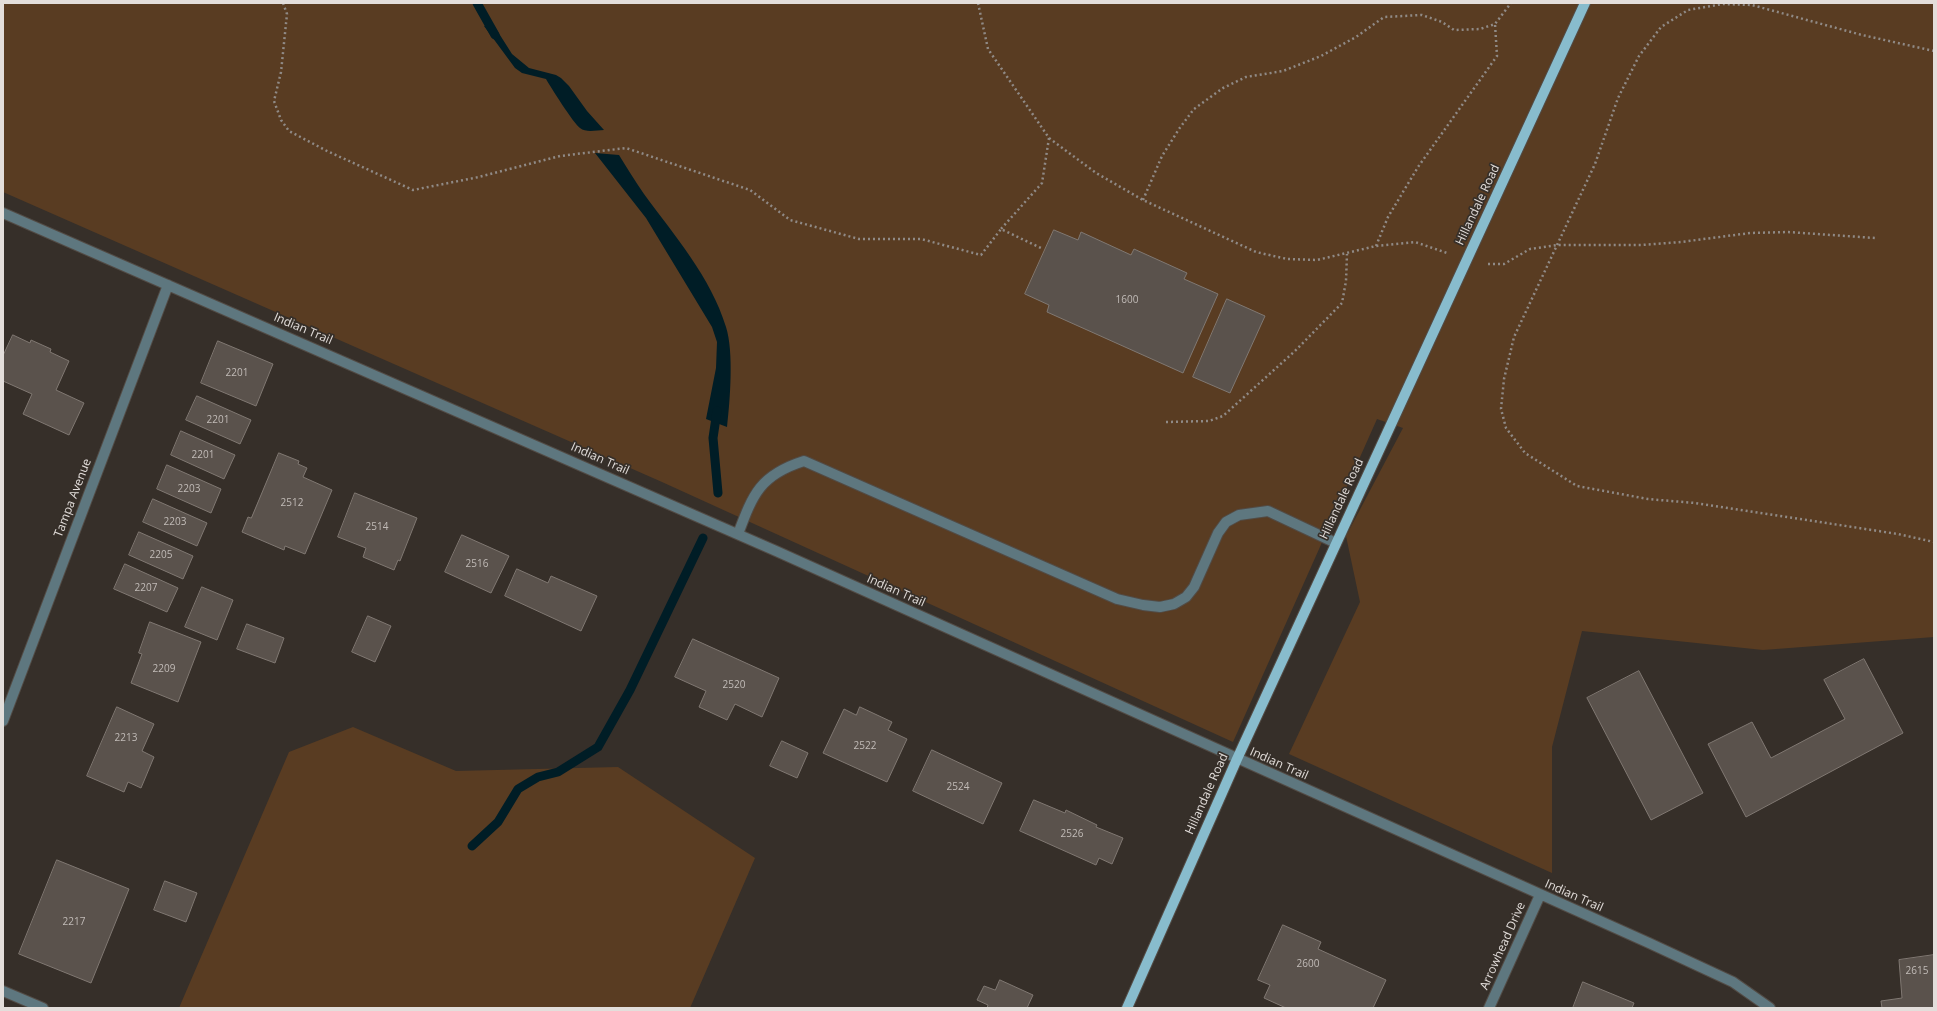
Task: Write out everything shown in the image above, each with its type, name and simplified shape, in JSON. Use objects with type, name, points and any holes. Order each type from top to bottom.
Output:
[{"type":"main road","name":"Hillandale Road","points":[[1126,1008],[1237,759],[1585,3]]},
{"type":"street","name":"Indian Trail","points":[[3,213],[738,534],[1733,982],[1770,1008]]},
{"type":"street","name":"Tampa Avenue","points":[[3,721],[168,285]]},
{"type":"street","points":[[738,534],[751,501],[770,476],[786,467],[804,461],[1117,598],[1143,605],[1160,607],[1174,604],[1186,597],[1194,587],[1218,533],[1226,522],[1239,516],[1268,511],[1336,543]]},
{"type":"street","name":"Arrowhead Drive","points":[[1489,1008],[1540,895]]},
{"type":"street","points":[[3,991],[42,1008]]},
{"type":"path","points":[[284,3],[287,14],[281,72],[274,101],[281,120],[289,131],[327,151],[413,190],[479,177],[560,156],[626,148],[750,190],[790,220],[859,239],[922,239],[981,255],[1001,229],[1042,184],[1050,138]]},
{"type":"path","points":[[978,3],[988,50],[1050,138],[1096,173],[1143,200],[1256,252],[1287,259],[1317,260],[1376,246],[1415,242],[1454,255]]},
{"type":"path","points":[[1143,200],[1162,156],[1194,109],[1234,82],[1246,77],[1283,71],[1321,56],[1356,37],[1384,17],[1422,16],[1442,22],[1454,30],[1480,30],[1495,24],[1511,3]]},
{"type":"path","points":[[1934,51],[1862,35],[1752,5],[1723,4],[1688,10],[1661,27],[1639,56],[1618,98],[1595,164],[1514,337],[1504,379],[1500,409],[1506,428],[1525,453],[1577,486],[1648,499],[1695,503],[1898,534],[1934,542]]},
{"type":"path","points":[[1376,246],[1388,217],[1418,167],[1497,56],[1495,24]]},
{"type":"path","points":[[1001,229],[1044,249]]},
{"type":"path","points":[[1482,263],[1504,264],[1530,249],[1557,245],[1641,245],[1681,242],[1750,233],[1788,232],[1875,238]]},
{"type":"path","points":[[1166,422],[1209,421],[1223,416],[1295,351],[1342,303],[1346,280],[1347,254]]},
{"type":"shaded area","points":[[3,3],[1934,3],[1934,637],[1763,650],[1582,631],[1552,747],[1552,873],[1289,754],[1360,602],[1346,536],[1403,428],[1377,419],[1233,742],[662,482],[3,192]]},
{"type":"shaded area","points":[[353,727],[456,771],[618,767],[755,858],[690,1008],[179,1008],[289,752]]},
{"type":"water","points":[[493,24],[512,54],[529,68],[556,75],[561,78],[604,130],[582,130],[568,113],[546,79],[522,73],[515,68],[484,26]]},
{"type":"water","points":[[595,153],[619,155],[644,194],[691,257],[711,291],[726,327],[730,350],[730,391],[727,427],[706,419],[716,368],[717,342],[712,327],[646,218]]},
{"type":"building","points":[[1054,230],[1078,240],[1081,232],[1131,255],[1134,249],[1187,273],[1184,279],[1218,294],[1183,373],[1047,312],[1049,305],[1025,294]]},
{"type":"building","points":[[1227,299],[1265,316],[1230,393],[1193,377]]},
{"type":"building","points":[[13,335],[30,343],[31,340],[51,349],[50,352],[69,361],[56,390],[84,403],[69,435],[23,414],[32,394],[3,381],[3,356]]},
{"type":"building","points":[[218,341],[273,364],[256,406],[201,383]]},
{"type":"building","points":[[197,396],[251,420],[240,444],[186,420]]},
{"type":"building","points":[[181,431],[235,455],[224,479],[171,455]]},
{"type":"building","points":[[279,453],[299,461],[298,464],[307,468],[303,477],[332,490],[305,554],[285,546],[284,550],[242,532],[248,517],[251,518]]},
{"type":"building","points":[[167,465],[221,489],[211,513],[157,489]]},
{"type":"building","points":[[355,493],[417,518],[400,561],[398,560],[394,570],[363,557],[366,548],[338,537]]},
{"type":"building","points":[[153,499],[207,523],[197,546],[143,522]]},
{"type":"building","points":[[139,532],[193,556],[183,579],[129,555]]},
{"type":"building","points":[[462,535],[509,556],[491,593],[445,572]]},
{"type":"building","points":[[125,564],[178,588],[167,612],[114,589]]},
{"type":"building","points":[[517,569],[548,583],[551,576],[597,596],[581,631],[505,596]]},
{"type":"building","points":[[202,587],[233,600],[217,640],[185,627]]},
{"type":"building","points":[[368,616],[391,626],[375,662],[352,652]]},
{"type":"building","points":[[150,622],[201,642],[178,702],[131,683],[142,654],[139,653]]},
{"type":"building","points":[[247,624],[284,638],[275,663],[237,649]]},
{"type":"building","points":[[693,639],[779,678],[762,717],[735,704],[727,720],[699,707],[706,691],[675,677]]},
{"type":"building","points":[[1864,659],[1903,733],[1746,817],[1708,744],[1752,722],[1771,758],[1845,719],[1824,680]]},
{"type":"building","points":[[1639,671],[1703,793],[1651,820],[1587,698]]},
{"type":"building","points":[[117,707],[154,724],[142,751],[154,757],[141,788],[128,782],[124,792],[87,776]]},
{"type":"building","points":[[860,707],[892,722],[888,730],[907,739],[887,782],[823,753],[844,709],[856,715]]},
{"type":"building","points":[[782,741],[808,753],[797,778],[770,766]]},
{"type":"building","points":[[932,750],[1002,783],[983,824],[913,791]]},
{"type":"building","points":[[1034,800],[1065,813],[1066,810],[1097,825],[1096,827],[1123,838],[1112,864],[1099,858],[1096,865],[1020,831]]},
{"type":"building","points":[[57,860],[129,889],[91,983],[19,954]]},
{"type":"building","points":[[165,881],[197,893],[186,922],[154,910]]},
{"type":"building","points":[[1283,925],[1321,942],[1318,949],[1386,980],[1373,1008],[1286,1008],[1264,998],[1270,985],[1258,980]]},
{"type":"building","points":[[1934,955],[1934,1008],[1882,1008],[1881,1001],[1902,998],[1899,960]]},
{"type":"building","points":[[1000,980],[1033,995],[1027,1008],[987,1008],[988,1005],[977,1000],[984,986],[995,990]]},
{"type":"building","points":[[1583,982],[1634,1003],[1632,1008],[1573,1008]]},
{"type":"waterway","points":[[477,3],[495,35]]},
{"type":"waterway","points":[[717,411],[713,438],[718,493]]},
{"type":"waterway","points":[[472,846],[498,822],[518,789],[538,777],[558,772],[598,747],[630,690],[703,538]]}]
